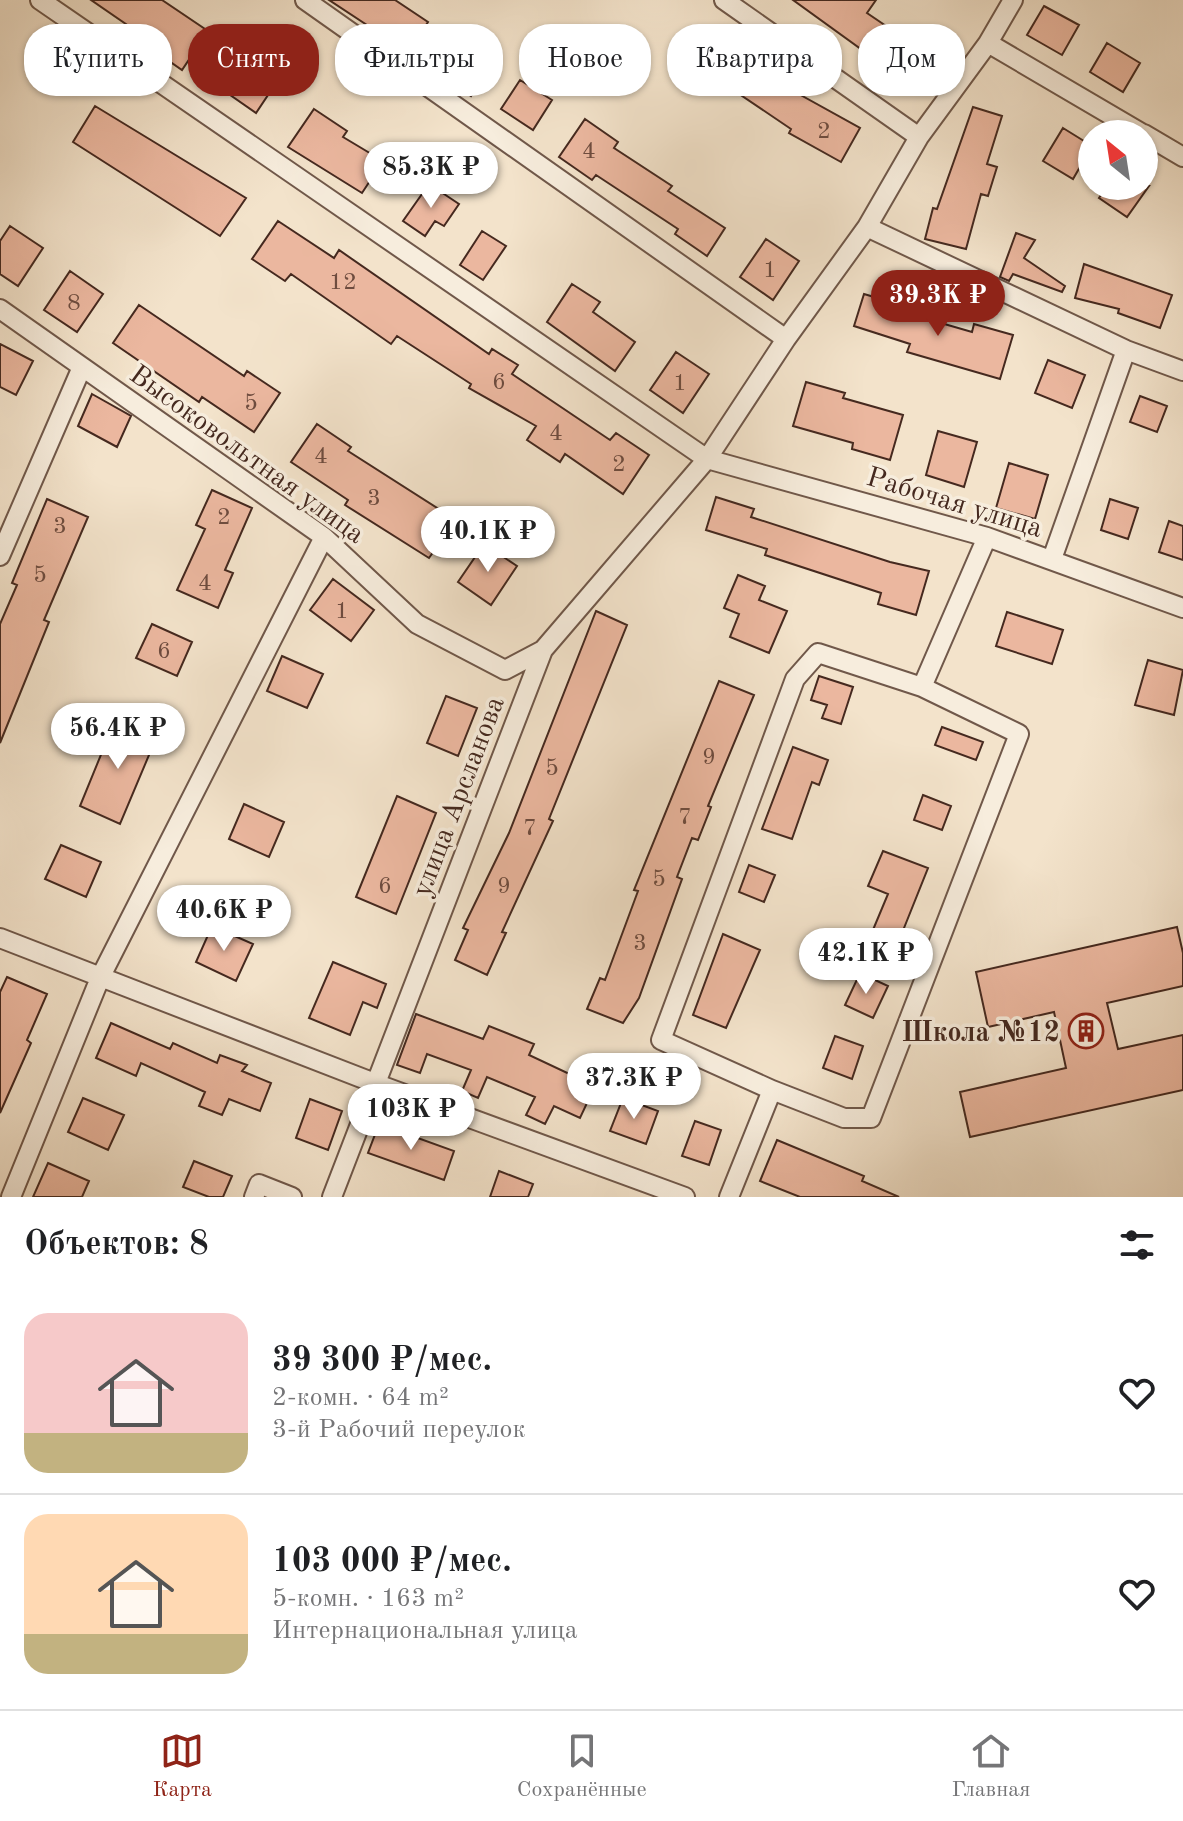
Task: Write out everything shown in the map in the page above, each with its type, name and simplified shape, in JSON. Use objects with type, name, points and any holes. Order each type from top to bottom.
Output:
[{"type":"street","name":"Рабочая улица","points":[[40,0],[707,459],[987,537],[1183,608]]},
{"type":"street","points":[[305,0],[786,339]]},
{"type":"street","points":[[724,0],[919,137]]},
{"type":"street","name":"улица Арсланова","points":[[332,1197],[543,650],[707,459],[786,339],[867,227],[919,137],[988,43],[1013,0]]},
{"type":"street","points":[[988,43],[1120,120]]},
{"type":"street","points":[[1158,142],[1183,157]]},
{"type":"street","points":[[867,227],[1126,350],[1183,371]]},
{"type":"street","name":"Высоковольтная улица","points":[[0,309],[324,537],[417,624],[505,670],[543,650]]},
{"type":"street","points":[[1052,559],[1126,350]]},
{"type":"street","points":[[0,556],[82,367]]},
{"type":"street","points":[[11,1197],[100,978],[324,537]]},
{"type":"street","points":[[922,687],[987,537]]},
{"type":"street","points":[[818,653],[922,687],[1019,734],[871,1118],[844,1118],[772,1090],[661,1040],[795,679],[818,653]]},
{"type":"street","points":[[0,938],[377,1084],[685,1197]]},
{"type":"street","points":[[729,1197],[772,1090]]},
{"type":"street","points":[[254,1197],[259,1184],[292,1197]]},
{"type":"building","points":[[91,0],[162,0],[198,24],[188,24],[188,61],[182,70],[172,63],[172,24],[126,24]]},
{"type":"building","points":[[329,0],[395,0],[428,22],[427,24],[365,24]]},
{"type":"building","points":[[793,0],[876,0],[867,13],[883,24],[858,24],[858,47],[842,35],[842,24],[826,24]]},
{"type":"building","points":[[1044,6],[1079,25],[1062,55],[1027,35]]},
{"type":"building","points":[[1107,43],[1140,63],[1123,92],[1090,72]]},
{"type":"building","points":[[519,82],[519,96],[546,96],[552,100],[533,130],[501,109]]},
{"type":"building","points":[[232,96],[267,96],[256,113]]},
{"type":"building","points":[[742,96],[802,96],[860,128],[841,162],[789,133],[791,129]]},
{"type":"building","points":[[95,106],[246,198],[220,236],[73,142]]},
{"type":"building","points":[[973,107],[1002,116],[987,164],[997,167],[988,196],[981,194],[966,249],[925,239],[933,208],[937,209]]},
{"type":"building","points":[[314,109],[347,131],[343,137],[383,161],[362,193],[288,147]]},
{"type":"building","points":[[585,119],[618,142],[614,148],[672,186],[668,191],[725,228],[707,256],[675,234],[678,229],[596,175],[592,180],[559,157]]},
{"type":"building","points":[[1063,128],[1078,137],[1078,170],[1073,179],[1043,161]]},
{"type":"building","points":[[429,184],[459,204],[444,226],[435,221],[425,236],[403,221]]},
{"type":"building","points":[[1102,200],[1139,200],[1127,217]]},
{"type":"building","points":[[278,221],[334,258],[339,250],[489,354],[492,349],[518,365],[512,374],[610,440],[616,433],[649,455],[623,494],[565,454],[560,462],[527,440],[536,426],[469,388],[471,384],[397,336],[391,344],[291,274],[285,281],[252,259]]},
{"type":"building","points":[[10,226],[43,248],[18,286],[0,274],[0,241]]},
{"type":"building","points":[[482,231],[506,246],[483,280],[460,265]]},
{"type":"building","points":[[1016,233],[1035,240],[1024,258],[1065,286],[1062,292],[1013,274],[1009,281],[1000,277]]},
{"type":"building","points":[[766,239],[799,261],[773,300],[740,277]]},
{"type":"building","points":[[1084,264],[1172,295],[1160,328],[1118,313],[1119,309],[1075,298]]},
{"type":"building","points":[[70,271],[103,294],[77,332],[44,310]]},
{"type":"building","points":[[572,284],[600,302],[593,312],[635,342],[615,371],[547,322]]},
{"type":"building","points":[[864,294],[891,302],[889,308],[972,332],[974,324],[1013,335],[1000,379],[907,352],[910,344],[854,326]]},
{"type":"building","points":[[139,305],[244,376],[247,371],[280,393],[254,432],[202,397],[199,402],[113,343]]},
{"type":"building","points":[[0,344],[33,361],[16,395],[0,387]]},
{"type":"building","points":[[676,352],[709,374],[683,413],[650,390]]},
{"type":"building","points":[[1048,360],[1085,375],[1072,408],[1035,393]]},
{"type":"building","points":[[806,382],[845,393],[843,398],[903,415],[890,460],[852,449],[853,443],[793,426]]},
{"type":"building","points":[[92,394],[131,416],[117,447],[78,426]]},
{"type":"building","points":[[1140,396],[1167,406],[1157,432],[1130,422]]},
{"type":"building","points":[[317,424],[351,447],[348,451],[456,520],[429,558],[345,505],[348,500],[291,462]]},
{"type":"building","points":[[938,431],[977,442],[964,487],[926,475]]},
{"type":"building","points":[[1009,463],[1048,475],[1035,519],[996,508]]},
{"type":"building","points":[[212,490],[252,508],[225,570],[233,573],[218,608],[177,590],[205,529],[196,525]]},
{"type":"building","points":[[716,497],[754,509],[751,517],[890,562],[929,571],[916,615],[878,604],[881,593],[765,555],[767,549],[706,530]]},
{"type":"building","points":[[47,499],[88,517],[44,620],[49,622],[0,743],[0,624],[17,585],[12,583]]},
{"type":"building","points":[[1110,499],[1138,508],[1128,539],[1101,530]]},
{"type":"building","points":[[1169,521],[1183,526],[1183,560],[1159,552]]},
{"type":"building","points":[[484,544],[517,566],[491,605],[458,582]]},
{"type":"building","points":[[738,575],[765,586],[759,600],[787,611],[769,653],[730,637],[739,614],[724,608]]},
{"type":"building","points":[[333,579],[374,610],[351,641],[310,610]]},
{"type":"building","points":[[596,611],[627,625],[549,819],[553,821],[502,932],[506,933],[487,975],[455,960],[468,930],[463,928],[509,833]]},
{"type":"building","points":[[1007,612],[1063,630],[1052,664],[996,646]]},
{"type":"building","points":[[152,624],[192,642],[177,676],[136,658]]},
{"type":"building","points":[[282,656],[323,674],[307,708],[267,691]]},
{"type":"building","points":[[1148,660],[1183,670],[1174,715],[1135,705]]},
{"type":"building","points":[[819,676],[853,687],[841,724],[822,718],[827,705],[811,700]]},
{"type":"building","points":[[719,681],[754,695],[708,806],[711,807],[698,840],[692,838],[677,877],[682,879],[639,998],[623,1023],[587,1009],[600,978],[605,980],[638,891],[634,890]]},
{"type":"building","points":[[446,696],[477,708],[458,756],[427,743]]},
{"type":"building","points":[[116,718],[157,736],[120,824],[80,806]]},
{"type":"building","points":[[942,727],[983,742],[976,760],[935,745]]},
{"type":"building","points":[[793,747],[828,760],[819,785],[812,782],[792,839],[762,829]]},
{"type":"building","points":[[923,795],[951,806],[942,830],[914,820]]},
{"type":"building","points":[[397,796],[436,813],[396,914],[356,897]]},
{"type":"building","points":[[244,804],[284,822],[269,857],[229,839]]},
{"type":"building","points":[[61,845],[101,862],[86,897],[45,879]]},
{"type":"building","points":[[883,851],[928,868],[896,948],[870,937],[888,894],[868,886]]},
{"type":"building","points":[[749,865],[775,875],[764,902],[739,892]]},
{"type":"building","points":[[212,926],[253,944],[236,981],[196,962]]},
{"type":"building","name":"Школа №12","points":[[1177,927],[1183,953],[1183,986],[1107,1003],[1118,1049],[1183,1035],[1183,1090],[970,1137],[960,1092],[1066,1068],[1054,1012],[988,1027],[976,972]]},
{"type":"building","points":[[723,934],[760,950],[726,1028],[693,1015]]},
{"type":"building","points":[[333,962],[386,984],[377,1008],[363,1002],[350,1035],[309,1018]]},
{"type":"building","points":[[860,973],[888,986],[873,1018],[845,1005]]},
{"type":"building","points":[[7,977],[47,994],[27,1040],[31,1043],[0,1113],[0,992]]},
{"type":"building","points":[[416,1014],[483,1039],[489,1026],[534,1044],[529,1055],[595,1086],[580,1118],[554,1106],[545,1124],[526,1115],[535,1097],[487,1077],[478,1098],[462,1091],[471,1070],[427,1054],[420,1073],[397,1065]]},
{"type":"building","points":[[111,1023],[170,1049],[173,1043],[217,1063],[220,1055],[247,1065],[242,1071],[271,1083],[260,1111],[229,1099],[222,1115],[199,1106],[205,1092],[141,1063],[136,1076],[96,1058]]},
{"type":"building","points":[[835,1036],[863,1046],[852,1079],[823,1068]]},
{"type":"building","points":[[83,1098],[124,1115],[108,1150],[68,1132]]},
{"type":"building","points":[[623,1098],[658,1111],[646,1144],[610,1131]]},
{"type":"building","points":[[310,1099],[342,1111],[328,1150],[296,1138]]},
{"type":"building","points":[[695,1121],[721,1130],[709,1165],[682,1156]]},
{"type":"building","points":[[379,1124],[454,1151],[444,1180],[368,1153]]},
{"type":"building","points":[[777,1140],[864,1176],[862,1181],[899,1197],[800,1197],[760,1181]]},
{"type":"building","points":[[194,1161],[232,1176],[223,1197],[209,1197],[183,1187]]},
{"type":"building","points":[[48,1163],[89,1181],[82,1197],[33,1197]]},
{"type":"building","points":[[499,1171],[533,1184],[528,1197],[490,1197]]},
{"type":"place","name":"Школа №12","points":[[1086,1031]]}]
